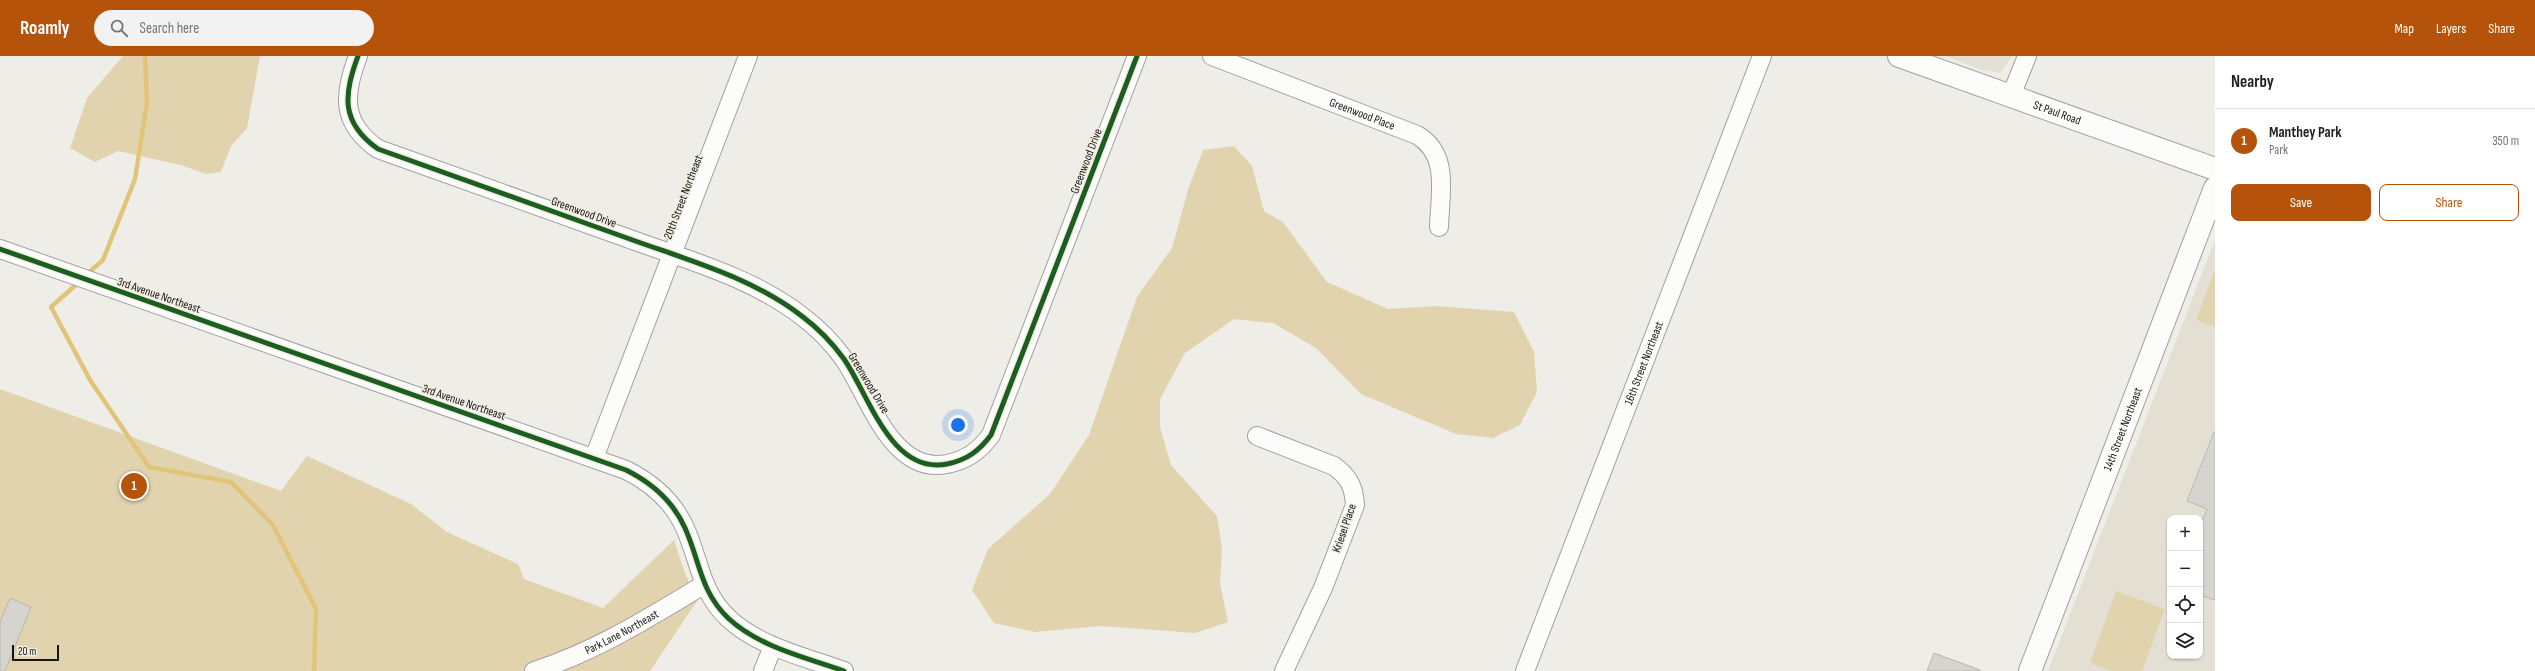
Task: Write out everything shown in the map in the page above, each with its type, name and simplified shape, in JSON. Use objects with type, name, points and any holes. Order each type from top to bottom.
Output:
[{"type":"street","name":"Greenwood Drive","points":[[358,56],[348,87],[347,103],[357,130],[378,148],[741,280],[789,306],[826,337],[844,359],[888,436],[899,449],[911,458],[926,464],[942,465],[958,462],[971,456],[991,435],[1137,56]]},
{"type":"street","name":"20th Street Northeast","points":[[594,458],[748,56]]},
{"type":"street","name":"Greenwood Place","points":[[1212,56],[1417,135],[1428,141],[1436,151],[1440,163],[1439,227]]},
{"type":"street","name":"16th Street Northeast","points":[[1525,671],[1762,56]]},
{"type":"street","name":"St Paul Road","points":[[1899,56],[2215,169]]},
{"type":"street","points":[[2011,96],[2027,56]]},
{"type":"street","name":"14th Street Northeast","points":[[2030,671],[2215,188]]},
{"type":"street","name":"3rd Avenue Northeast","points":[[0,250],[594,458],[643,478],[660,492],[675,510],[686,529],[705,584],[727,617],[743,631],[773,646],[844,671]]},
{"type":"street","name":"Kriesel Place","points":[[1257,436],[1334,466],[1344,474],[1354,493],[1355,504],[1323,588],[1284,671]]},
{"type":"street","name":"Park Lane Northeast","points":[[534,671],[552,665],[633,628],[705,584]]},
{"type":"street","points":[[763,671],[773,646]]},
{"type":"shaded area","points":[[123,56],[260,56],[247,128],[231,146],[221,172],[206,174],[181,165],[118,151],[95,162],[70,148],[87,98]]},
{"type":"shaded area","points":[[1945,56],[2012,56],[2000,73],[1982,70]]},
{"type":"shaded area","points":[[1234,146],[1252,166],[1264,211],[1283,222],[1327,282],[1388,309],[1436,306],[1514,312],[1534,352],[1537,392],[1520,425],[1493,438],[1456,434],[1361,394],[1316,348],[1273,323],[1234,319],[1185,353],[1160,399],[1160,427],[1171,465],[1217,516],[1222,549],[1220,583],[1228,622],[1195,633],[1101,626],[1035,632],[994,623],[972,590],[988,549],[1050,494],[1089,435],[1137,297],[1172,248],[1188,190],[1203,150]]},
{"type":"shaded area","points":[[2215,240],[2215,671],[2048,671]]},
{"type":"shaded area","points":[[2215,269],[2215,327],[2196,320]]},
{"type":"shaded area","points":[[0,389],[281,491],[307,456],[411,504],[447,532],[518,564],[524,579],[603,608],[674,540],[685,573],[697,601],[650,671],[0,671]]},
{"type":"shaded area","points":[[2116,591],[2165,609],[2142,671],[2112,671],[2090,663]]},
{"type":"building","points":[[2215,432],[2215,600],[2203,596],[2203,519],[2207,509],[2187,501]]},
{"type":"building","points":[[10,598],[31,607],[5,671],[0,671],[0,622]]},
{"type":"building","points":[[1934,653],[1980,670],[1980,671],[1927,671]]},
{"type":"waterway","points":[[85,276],[103,260],[135,179],[147,103],[145,56]]},
{"type":"waterway","points":[[79,282],[51,307],[90,380],[149,467],[231,482],[273,525],[316,609],[314,671]]},
{"type":"cycle path","points":[[358,56],[350,83],[348,107],[351,118],[357,129],[378,149],[696,262],[741,280],[783,303],[815,327],[844,359],[873,411],[896,445],[911,457],[928,464],[947,464],[961,460],[982,446],[991,435],[1137,56]]},
{"type":"cycle path","points":[[0,249],[626,470],[653,487],[674,509],[680,518],[690,540],[706,586],[719,608],[728,618],[740,628],[768,644],[798,656],[844,671]]},
{"type":"place","name":"Manthey Park","points":[[134,486]]}]
